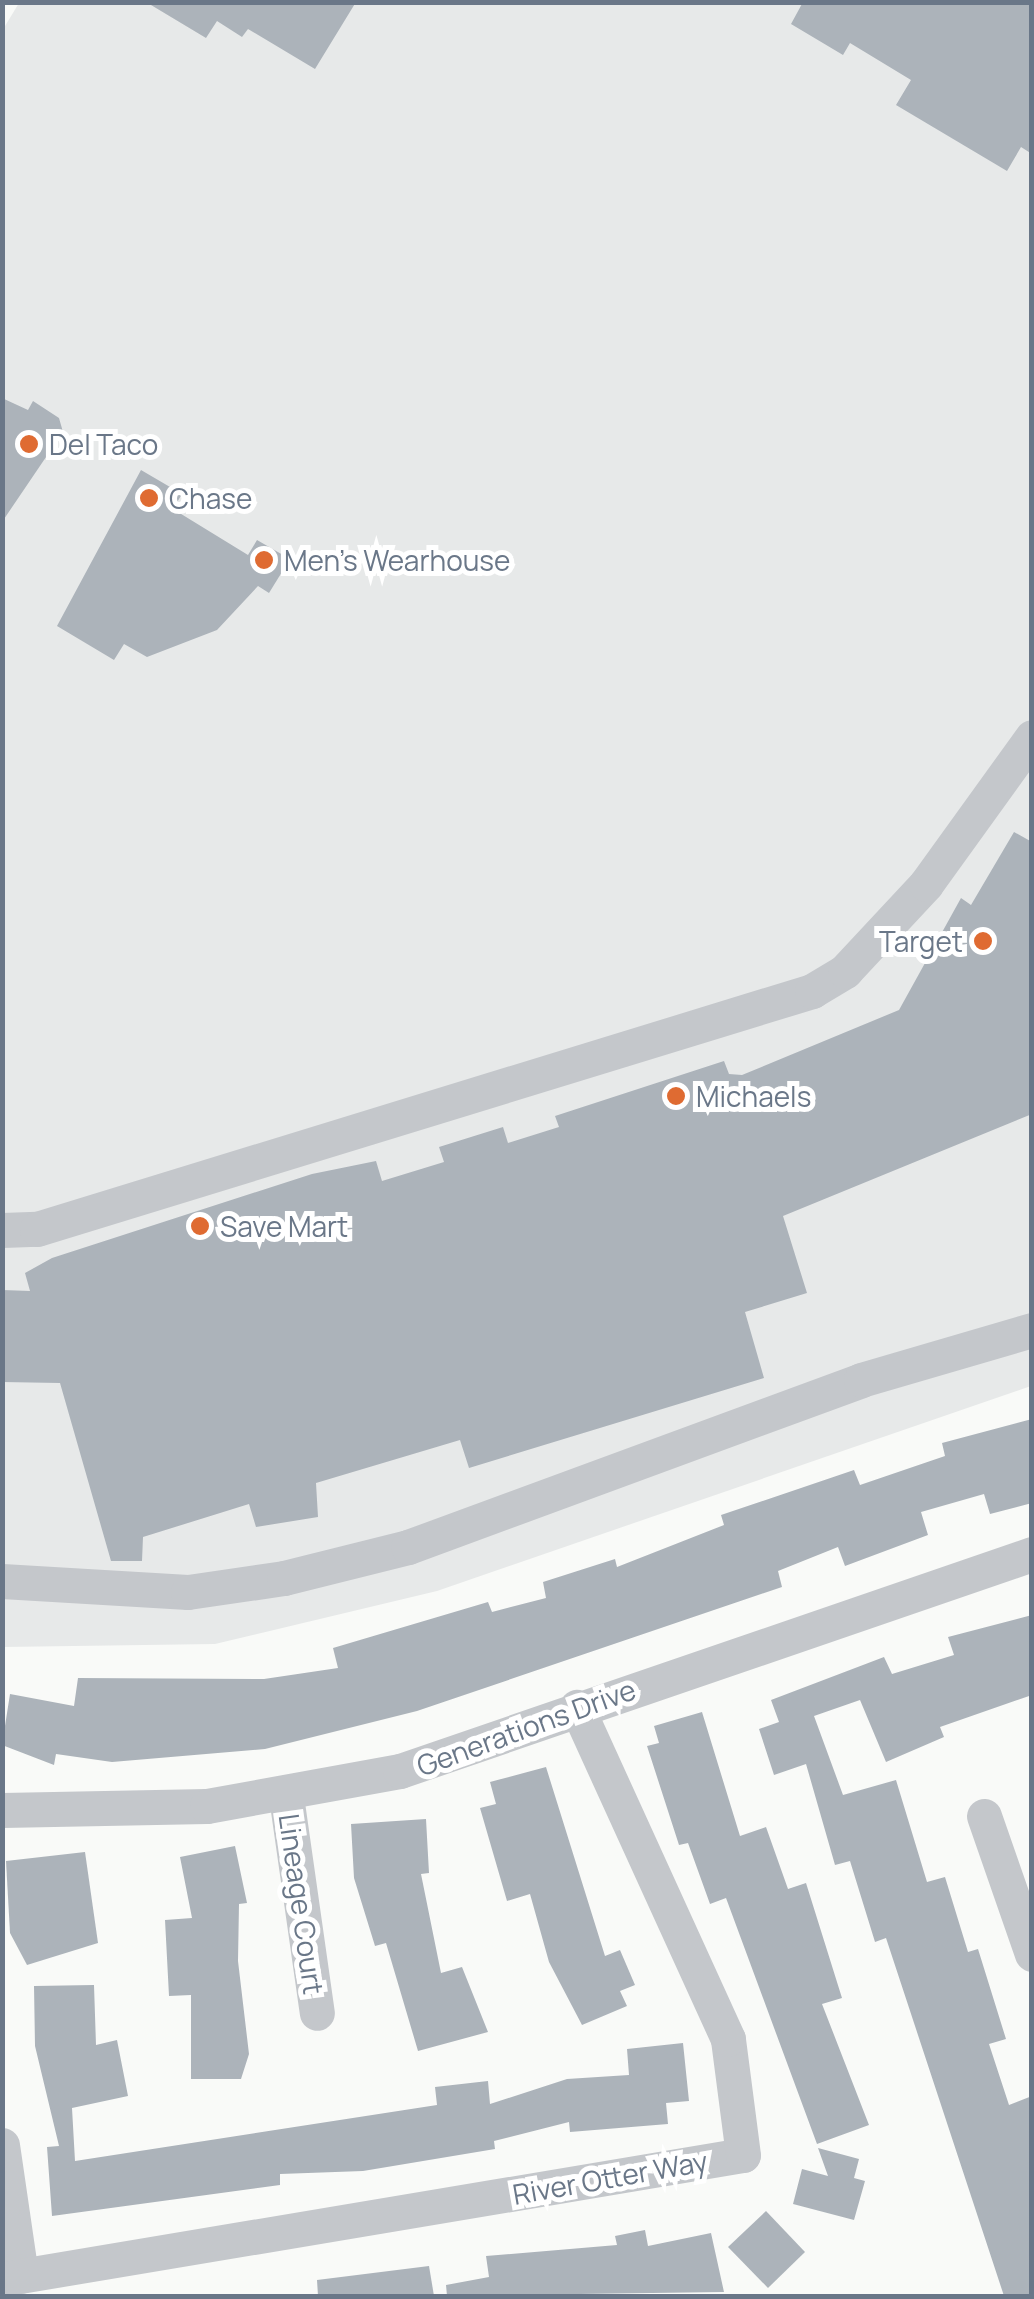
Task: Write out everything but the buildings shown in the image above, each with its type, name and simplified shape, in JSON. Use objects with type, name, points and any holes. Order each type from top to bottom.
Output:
[{"type":"street","points":[[2,1230],[37,1228],[812,991],[918,892],[1032,737]]},
{"type":"street","points":[[2,1581],[188,1592],[284,1578],[408,1547],[730,1426],[1032,1330]]},
{"type":"street","name":"Generations Drive","points":[[2,1810],[132,1811],[286,1796],[400,1771],[1032,1554]]},
{"type":"street","name":"River Otter Way","points":[[12,2278],[743,2155],[728,2038],[577,1708]]},
{"type":"street","name":"Lineage Court","points":[[286,1796],[317,2013]]},
{"type":"street","points":[[984,1816],[1032,1954]]},
{"type":"street","points":[[2,2145],[12,2278]]},
{"type":"shaded area","points":[[19,3],[1031,3],[1031,1386],[437,1591],[215,1644],[3,1647],[2,31]]},
{"type":"place","name":"Del Taco","points":[[29,444]]},
{"type":"place","name":"Chase","points":[[149,498]]},
{"type":"place","name":"Men's Wearhouse","points":[[264,560]]},
{"type":"place","name":"Target","points":[[983,941]]},
{"type":"place","name":"Michaels","points":[[676,1096]]},
{"type":"place","name":"Save Mart","points":[[200,1226]]}]
